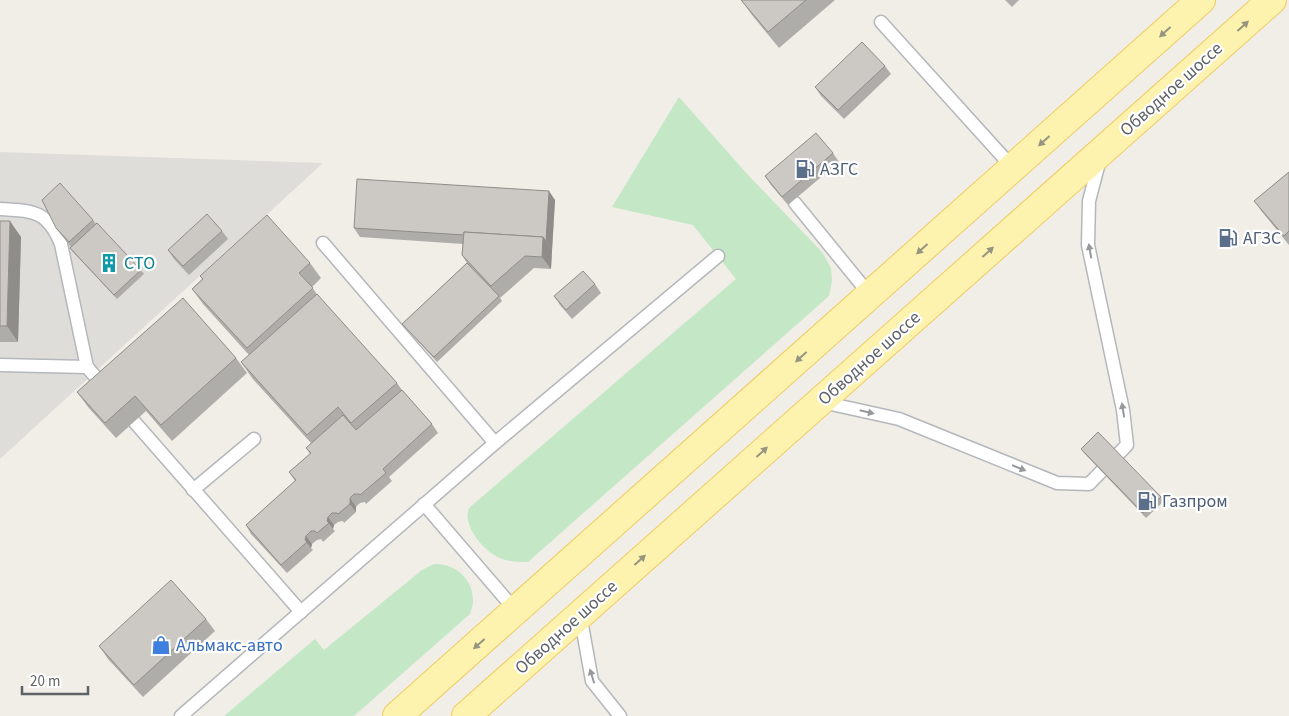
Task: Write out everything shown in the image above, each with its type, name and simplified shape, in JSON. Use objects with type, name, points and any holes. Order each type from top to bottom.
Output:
[{"type":"main road","points":[[397,716],[1201,0]]},
{"type":"main road","name":"Обводное шоссе","points":[[466,716],[1272,0]]},
{"type":"lane","points":[[881,22],[1013,168]]},
{"type":"lane","points":[[820,401],[898,419],[1057,484],[1089,484],[1127,444],[1123,410],[1088,244],[1089,201],[1102,151]]},
{"type":"lane","points":[[795,203],[870,295]]},
{"type":"lane","points":[[0,209],[26,210],[42,216],[54,228],[61,244],[87,367],[301,612]]},
{"type":"lane","points":[[322,243],[495,442]]},
{"type":"lane","points":[[181,716],[495,442],[718,256]]},
{"type":"lane","points":[[0,365],[87,367]]},
{"type":"lane","points":[[193,490],[254,439]]},
{"type":"lane","points":[[424,504],[516,612]]},
{"type":"lane","points":[[580,614],[592,681],[620,716]]},
{"type":"shaded area","points":[[0,152],[323,163],[0,459]]},
{"type":"green space","points":[[679,97],[748,175],[822,252],[831,268],[832,281],[829,296],[528,562],[517,562],[500,558],[490,552],[472,531],[468,520],[469,508],[736,279],[693,225],[612,207]]},
{"type":"green space","points":[[434,564],[449,566],[462,574],[467,580],[473,603],[470,614],[354,716],[224,716],[315,639],[324,650],[422,570]]},
{"type":"building","points":[[741,0],[806,0],[768,32]]},
{"type":"building","points":[[862,42],[885,66],[838,110],[815,87]]},
{"type":"building","points":[[816,133],[833,153],[782,197],[765,176]]},
{"type":"building","points":[[1289,172],[1289,231],[1284,236],[1254,201]]},
{"type":"building","points":[[357,179],[549,191],[546,241],[543,237],[464,232],[464,235],[354,228]]},
{"type":"building","points":[[60,183],[93,220],[69,242],[56,228],[42,200]]},
{"type":"building","points":[[207,214],[222,231],[183,266],[168,250]]},
{"type":"building","points":[[267,215],[310,263],[299,273],[313,288],[247,348],[192,289],[203,279],[200,276]]},
{"type":"building","points":[[0,221],[10,221],[7,326],[0,326]]},
{"type":"building","name":"СТО","points":[[97,223],[141,270],[114,295],[70,248]]},
{"type":"building","points":[[464,232],[543,237],[542,257],[525,256],[491,286],[462,255]]},
{"type":"building","points":[[467,263],[499,296],[434,357],[402,324]]},
{"type":"building","points":[[583,271],[595,284],[566,310],[554,296]]},
{"type":"building","points":[[317,294],[397,383],[351,423],[338,407],[307,435],[241,362]]},
{"type":"building","points":[[183,298],[236,358],[161,425],[135,396],[105,423],[77,392]]},
{"type":"building","points":[[402,390],[432,424],[383,469],[386,473],[360,495],[354,494],[350,498],[350,504],[338,514],[332,513],[328,517],[327,521],[329,523],[317,533],[311,531],[306,536],[305,540],[307,542],[281,565],[246,525],[296,480],[289,472],[311,453],[306,448],[343,415],[356,430]]},
{"type":"building","points":[[1098,432],[1161,497],[1143,513],[1081,449]]},
{"type":"building","name":"Альмакс-авто","points":[[171,580],[206,619],[134,685],[99,646]]},
{"type":"place","name":"АЗГС","points":[[805,169]]},
{"type":"place","name":"АГЗС","points":[[1228,238]]},
{"type":"place","name":"СТО","points":[[109,263]]},
{"type":"place","name":"Газпром","points":[[1147,501]]},
{"type":"place","name":"Альмакс-авто","points":[[161,645]]}]
